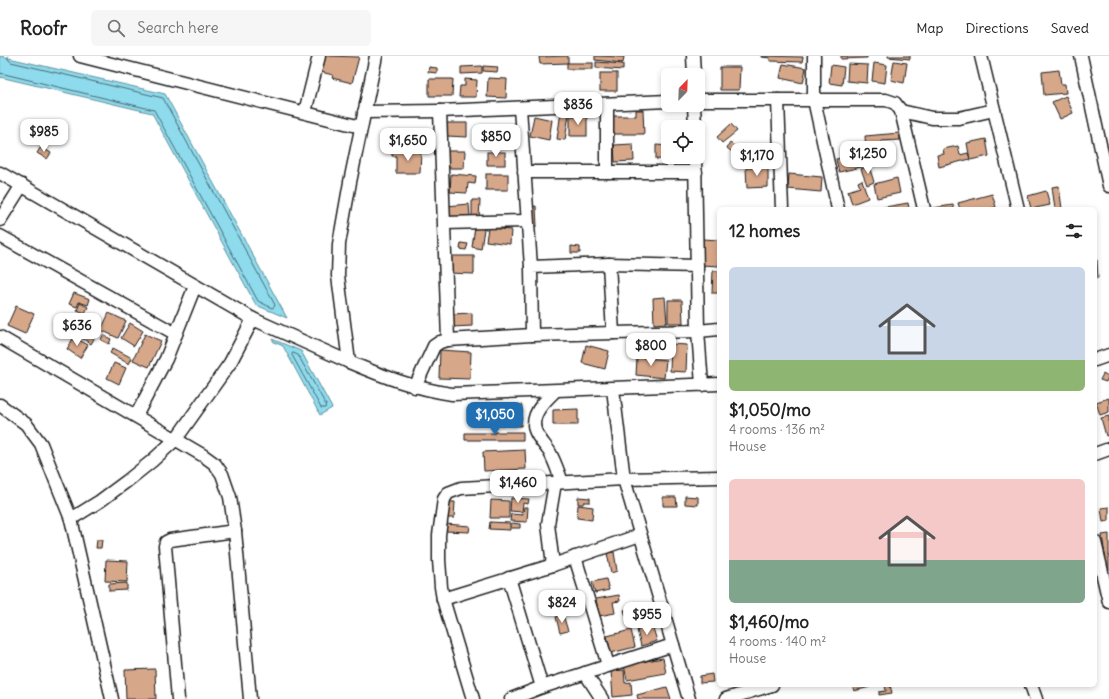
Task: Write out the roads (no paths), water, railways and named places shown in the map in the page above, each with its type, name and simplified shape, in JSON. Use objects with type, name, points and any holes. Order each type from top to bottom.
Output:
[{"type":"street","points":[[84,56],[361,127]]},
{"type":"street","points":[[305,112],[319,56]]},
{"type":"street","points":[[349,362],[338,276],[339,244],[376,56]]},
{"type":"street","points":[[693,56],[694,68]]},
{"type":"street","points":[[814,56],[814,100],[838,207]]},
{"type":"street","points":[[980,56],[1018,207]]},
{"type":"street","points":[[1081,56],[1109,186]]},
{"type":"street","points":[[705,100],[886,100],[895,102],[901,111],[924,207]]},
{"type":"street","points":[[778,100],[782,207]]},
{"type":"street","points":[[364,112],[440,111],[661,101]]},
{"type":"street","points":[[607,104],[607,172]]},
{"type":"street","points":[[520,108],[531,267],[532,335]]},
{"type":"street","points":[[901,111],[932,118],[959,118],[994,110]]},
{"type":"street","points":[[440,111],[448,340]]},
{"type":"street","points":[[695,164],[698,331],[702,385]]},
{"type":"street","points":[[524,172],[696,172]]},
{"type":"street","points":[[0,173],[253,319],[303,340],[376,374],[415,387],[452,394],[717,384]]},
{"type":"street","points":[[0,220],[22,185]]},
{"type":"street","points":[[445,223],[527,221]]},
{"type":"street","points":[[0,236],[176,334]]},
{"type":"street","points":[[531,267],[609,264],[698,266]]},
{"type":"street","points":[[609,264],[613,333]]},
{"type":"street","points":[[136,416],[166,359],[194,286]]},
{"type":"street","points":[[71,519],[100,501],[121,485],[152,461],[176,439],[230,363],[253,319]]},
{"type":"street","points":[[415,387],[434,346],[440,342],[448,340],[532,335],[698,331],[717,328]]},
{"type":"street","points":[[0,337],[176,439],[215,464],[222,474],[230,497],[235,531],[250,699]]},
{"type":"street","points":[[1097,359],[1109,355]]},
{"type":"street","points":[[613,389],[624,479],[688,699]]},
{"type":"street","points":[[553,565],[548,524],[558,483],[555,463],[538,436],[534,425],[536,413],[543,403],[556,391]]},
{"type":"street","points":[[0,405],[26,424],[41,444],[71,519],[112,699]]},
{"type":"street","points":[[1097,453],[1109,449]]},
{"type":"street","points":[[473,699],[443,599],[440,574],[439,535],[444,499],[448,493],[461,488],[624,479],[717,477]]},
{"type":"street","points":[[178,699],[165,546],[166,542],[170,540],[235,531]]},
{"type":"street","points":[[443,599],[553,565],[640,535]]},
{"type":"street","points":[[1097,553],[1103,587],[1109,602]]},
{"type":"street","points":[[575,557],[608,665]]},
{"type":"street","points":[[509,578],[542,687]]},
{"type":"street","points":[[511,699],[608,665],[673,645]]},
{"type":"street","points":[[585,673],[602,699]]},
{"type":"street","points":[[726,699],[765,687]]},
{"type":"street","points":[[1032,687],[1036,699]]},
{"type":"water","points":[[0,56],[165,94],[287,318],[256,305],[152,113],[0,77]]},
{"type":"water","points":[[272,339],[301,351],[332,408],[320,415],[283,346],[274,342]]}]
